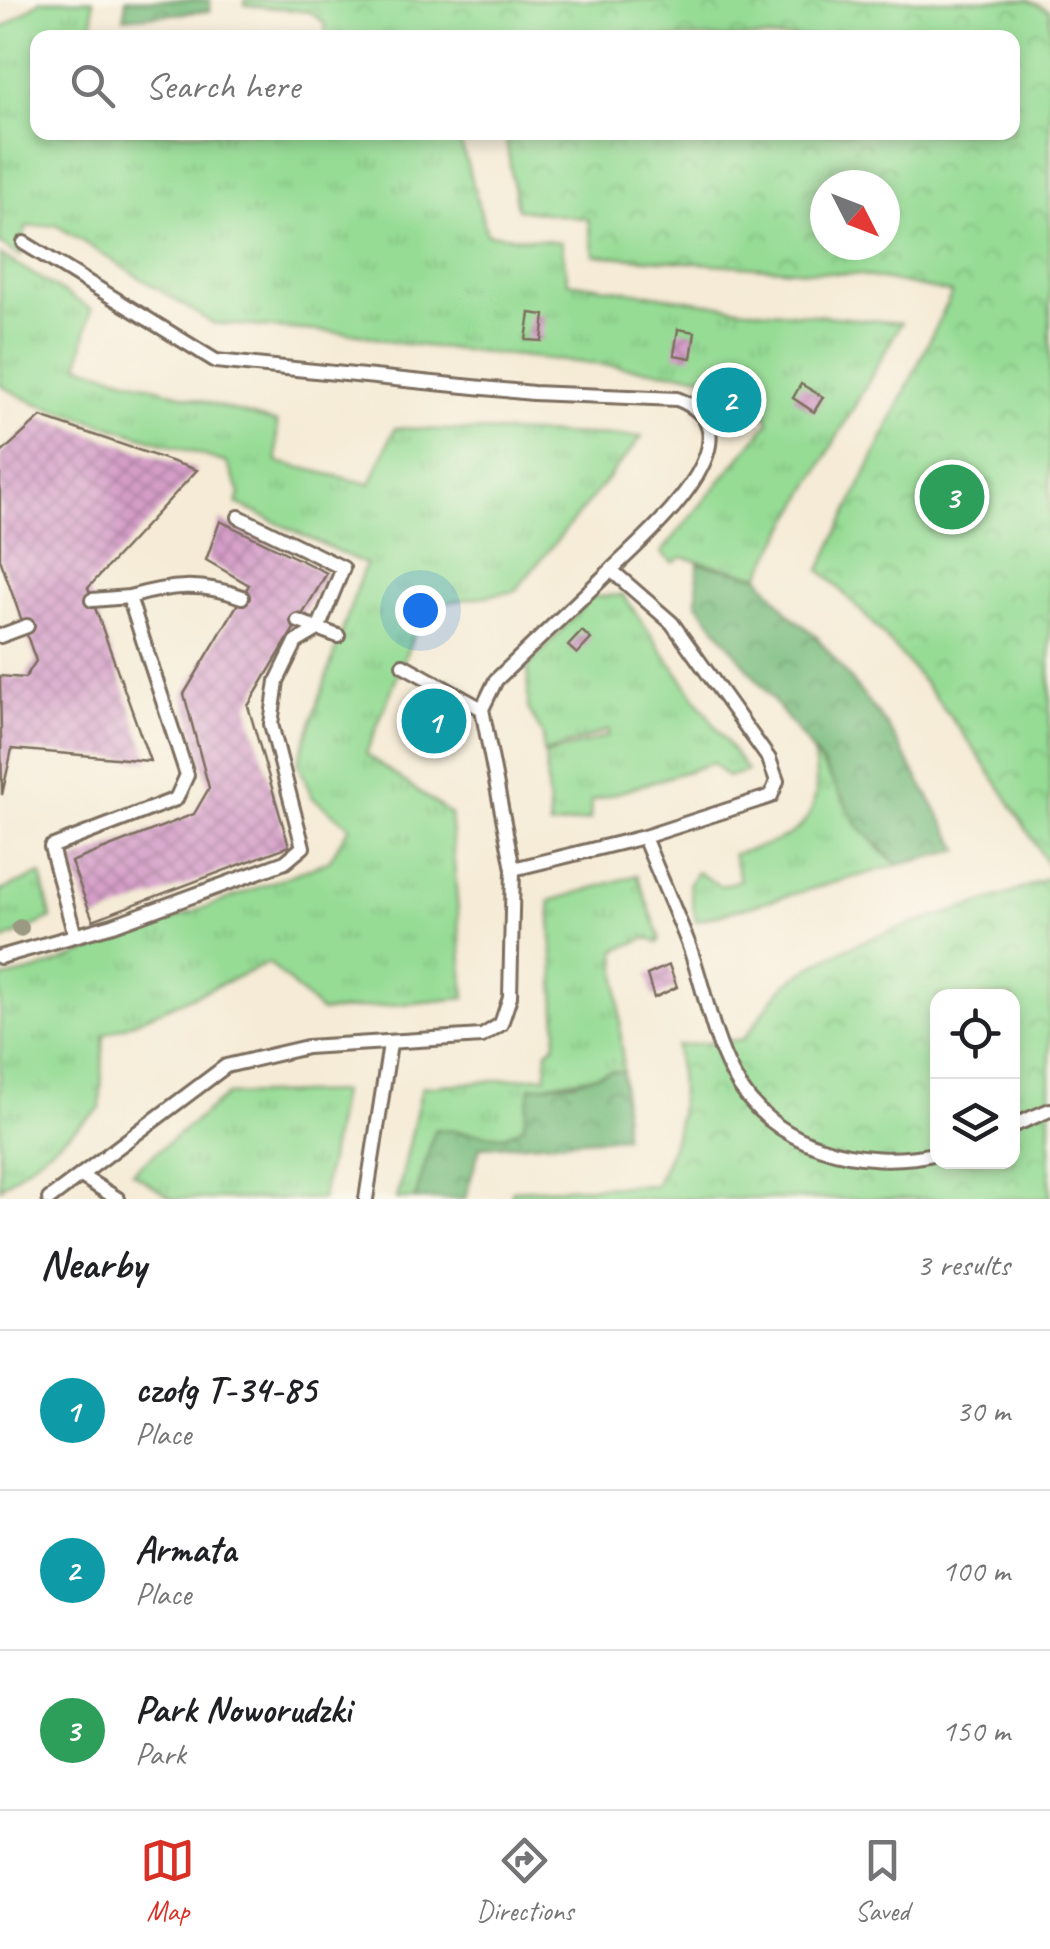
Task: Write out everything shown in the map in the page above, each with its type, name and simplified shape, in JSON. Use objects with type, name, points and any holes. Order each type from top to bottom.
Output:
[{"type":"lane","points":[[24,244],[46,253],[216,361],[533,393],[678,400],[697,407],[708,426],[706,462],[661,520],[496,680],[482,708],[513,869],[510,996],[501,1024],[482,1036],[307,1047],[226,1066],[49,1199]]},
{"type":"lane","points":[[0,958],[75,936],[296,856],[302,847],[271,724],[277,681],[296,642],[318,629],[344,568],[239,517]]},
{"type":"lane","points":[[513,869],[739,810],[771,796],[777,781],[770,759],[672,623],[611,570]]},
{"type":"lane","points":[[92,600],[130,597],[175,585],[202,585],[242,598]]},
{"type":"lane","points":[[75,936],[52,847],[176,798],[188,775],[130,597]]},
{"type":"lane","points":[[298,621],[338,636]]},
{"type":"lane","points":[[0,636],[28,626]]},
{"type":"lane","points":[[404,665],[482,708]]},
{"type":"lane","points":[[644,836],[686,940],[730,1068],[751,1101],[781,1127],[822,1150],[877,1158],[930,1154]]},
{"type":"lane","points":[[366,1199],[390,1044]]},
{"type":"lane","points":[[1020,1123],[1050,1110]]},
{"type":"lane","points":[[81,1176],[118,1199]]},
{"type":"green space","points":[[42,0],[93,0],[93,30],[30,30],[30,140],[460,140],[487,234],[561,242],[568,282],[747,309],[901,323],[759,576],[682,557],[673,563],[661,553],[769,422],[754,381],[396,343],[359,334],[212,323],[56,225],[26,227],[21,256],[0,244],[0,30]]},
{"type":"green space","points":[[126,0],[210,0],[210,11],[124,18]]},
{"type":"green space","points":[[245,0],[1027,0],[1050,10],[1050,869],[1001,789],[946,711],[885,637],[820,570],[952,293],[861,275],[594,255],[588,219],[517,209],[506,140],[1020,140],[1020,30],[325,30],[325,24],[310,12],[245,5]]},
{"type":"green space","points":[[0,254],[91,309],[79,365],[277,423],[277,462],[370,484],[395,428],[642,437],[515,591],[425,606],[366,754],[450,814],[465,998],[321,1012],[269,963],[104,1035],[100,1109],[0,1188],[0,979],[38,970],[329,861],[350,826],[312,797],[298,762],[365,564],[237,504],[240,493],[227,463],[33,402],[0,385]]},
{"type":"green space","points":[[698,563],[759,576],[790,615],[816,636],[888,727],[960,850],[898,865],[858,826],[822,763],[697,603]]},
{"type":"green space","points":[[623,595],[747,771],[727,777],[713,763],[591,801],[590,820],[550,827],[545,755],[608,736],[609,730],[543,753],[543,736],[528,708],[528,667],[592,597]]},
{"type":"green space","points":[[813,752],[879,849],[898,865],[696,921],[689,884],[697,872],[720,886],[740,880],[733,854],[790,834],[811,812],[816,777]]},
{"type":"green space","points":[[41,874],[51,918],[0,942],[0,891]]},
{"type":"green space","points":[[637,875],[660,937],[658,943],[646,938],[616,950],[623,1071],[532,1087],[523,1127],[504,1137],[435,1129],[415,1199],[397,1199],[422,1087],[546,1076],[547,1051],[555,1045],[557,1030],[550,901]]},
{"type":"green space","points":[[1050,877],[1050,1199],[512,1199],[512,1190],[655,1185],[671,1150],[679,1118],[676,1046],[744,1039],[786,985],[823,960],[886,933]]},
{"type":"green space","points":[[623,1071],[624,1137],[480,1147],[465,1199],[415,1199],[435,1129],[504,1136],[523,1127],[531,1087],[574,1082]]},
{"type":"green space","points":[[341,1092],[322,1199],[173,1199],[132,1172],[227,1095]]},
{"type":"building","points":[[530,313],[545,315],[542,341],[526,340]]},
{"type":"building","points":[[678,329],[695,332],[691,358],[674,355]]},
{"type":"building","points":[[801,384],[823,397],[814,412],[793,398]]},
{"type":"building","points":[[41,417],[197,470],[88,588],[150,761],[12,749],[2,795],[0,676],[25,678],[36,661],[0,559],[0,454]]},
{"type":"building","points":[[220,521],[327,573],[248,706],[289,846],[93,920],[71,862],[194,814],[209,788],[184,694],[249,585],[206,560]]},
{"type":"building","points":[[582,631],[591,639],[577,654],[568,646]]},
{"type":"building","points":[[669,965],[677,987],[654,998],[647,975]]},
{"type":"place","name":"Armata","points":[[729,400]]},
{"type":"place","name":"Park Noworudzki","points":[[952,497]]},
{"type":"place","name":"czołg T-34-85","points":[[434,721]]}]
